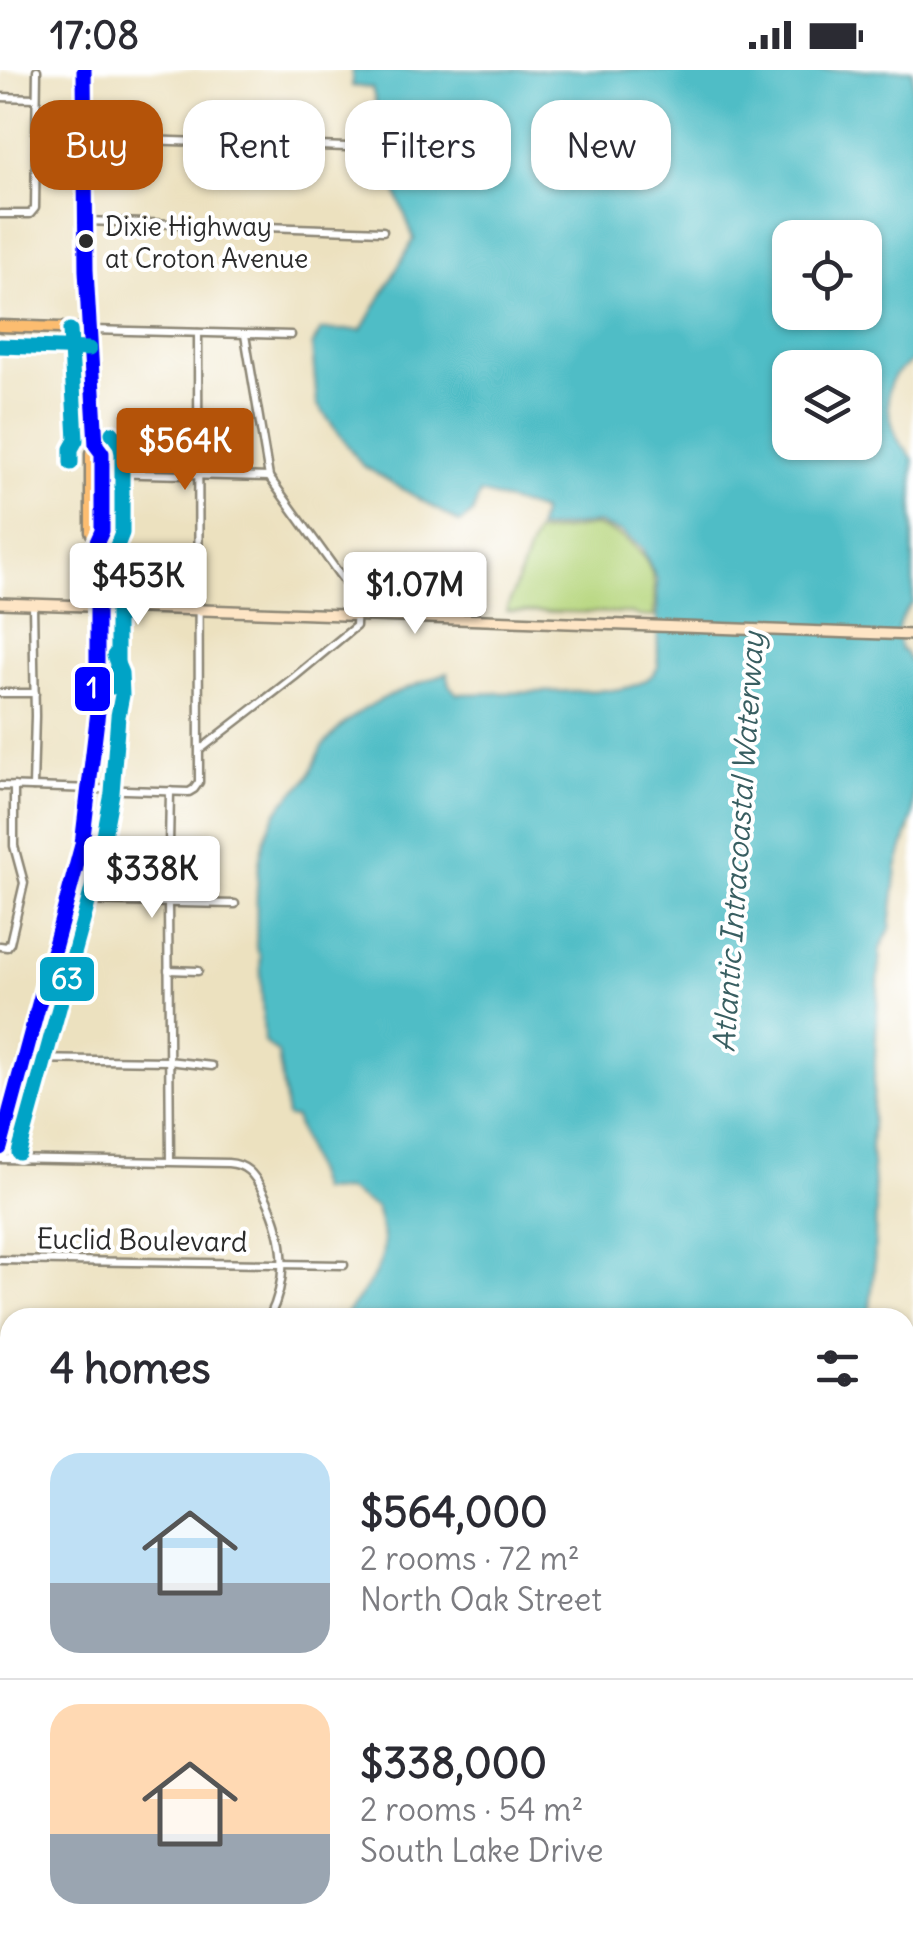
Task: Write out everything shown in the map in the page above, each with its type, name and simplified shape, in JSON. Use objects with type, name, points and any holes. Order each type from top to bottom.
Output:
[{"type":"main road","points":[[84,70],[84,100]]},
{"type":"main road","points":[[85,190],[96,445],[92,452],[91,532],[97,542]]},
{"type":"main road","points":[[0,326],[90,330]]},
{"type":"main road","points":[[0,1148],[68,901],[92,789],[98,711],[92,704],[97,542],[102,532],[102,453],[96,445]]},
{"type":"main road","points":[[0,603],[910,635]]},
{"type":"street","points":[[0,214],[32,212],[35,208],[38,70]]},
{"type":"street","points":[[0,97],[36,98]]},
{"type":"street","points":[[163,141],[345,147]]},
{"type":"street","points":[[85,221],[383,231]]},
{"type":"street","points":[[90,330],[291,335]]},
{"type":"street","points":[[0,786],[188,792],[199,782],[198,334]]},
{"type":"street","points":[[200,749],[356,626],[358,616],[358,599],[269,477],[245,335]]},
{"type":"street","points":[[102,473],[269,477]]},
{"type":"street","points":[[33,787],[34,605]]},
{"type":"street","points":[[0,693],[35,694]]},
{"type":"street","points":[[3,946],[10,943],[24,883],[14,846],[14,786]]},
{"type":"street","points":[[170,791],[170,1162]]},
{"type":"street","points":[[68,901],[235,904]]},
{"type":"street","points":[[168,970],[198,971]]},
{"type":"street","points":[[25,1059],[212,1066]]},
{"type":"street","points":[[0,1159],[244,1166],[258,1182],[281,1234],[282,1285],[273,1308]]},
{"type":"street","name":"Euclid Boulevard","points":[[0,1260],[344,1265]]},
{"type":"green space","points":[[595,526],[625,539],[647,563],[654,584],[654,617],[631,613],[506,611],[535,534]]},
{"type":"water","name":"Atlantic Intracoastal Waterway","points":[[352,70],[913,70],[913,361],[892,380],[888,400],[895,434],[913,460],[913,603],[901,619],[898,635],[900,649],[913,666],[913,815],[897,868],[890,929],[880,949],[871,1150],[876,1208],[870,1308],[350,1308],[366,1289],[382,1256],[383,1238],[376,1208],[347,1190],[320,1191],[295,1118],[287,1117],[278,1053],[264,1042],[260,956],[256,947],[257,890],[261,853],[274,818],[307,779],[321,749],[337,731],[380,700],[413,686],[448,673],[449,685],[457,694],[613,690],[639,684],[658,667],[657,580],[642,548],[621,532],[597,523],[537,530],[542,511],[480,493],[472,514],[460,523],[362,465],[317,404],[312,346],[321,330],[362,330],[414,239],[396,190],[511,190],[511,100],[375,100],[372,88],[352,86]]},
{"type":"transit line","name":"1","points":[[0,1148],[82,845],[98,711],[92,704],[93,673],[97,666],[102,453],[96,445],[86,270],[84,70]]},
{"type":"transit line","name":"63","points":[[70,330],[76,440],[71,463]]},
{"type":"transit line","name":"63","points":[[0,346],[89,349]]},
{"type":"transit line","name":"63","points":[[112,433],[122,453],[122,533],[117,546],[117,666],[112,687]]},
{"type":"transit line","name":"63","points":[[19,1153],[99,863],[112,793],[122,695],[121,673],[114,656]]},
{"type":"place","name":"Dixie Highway at Croton Avenue","points":[[86,241]]}]
